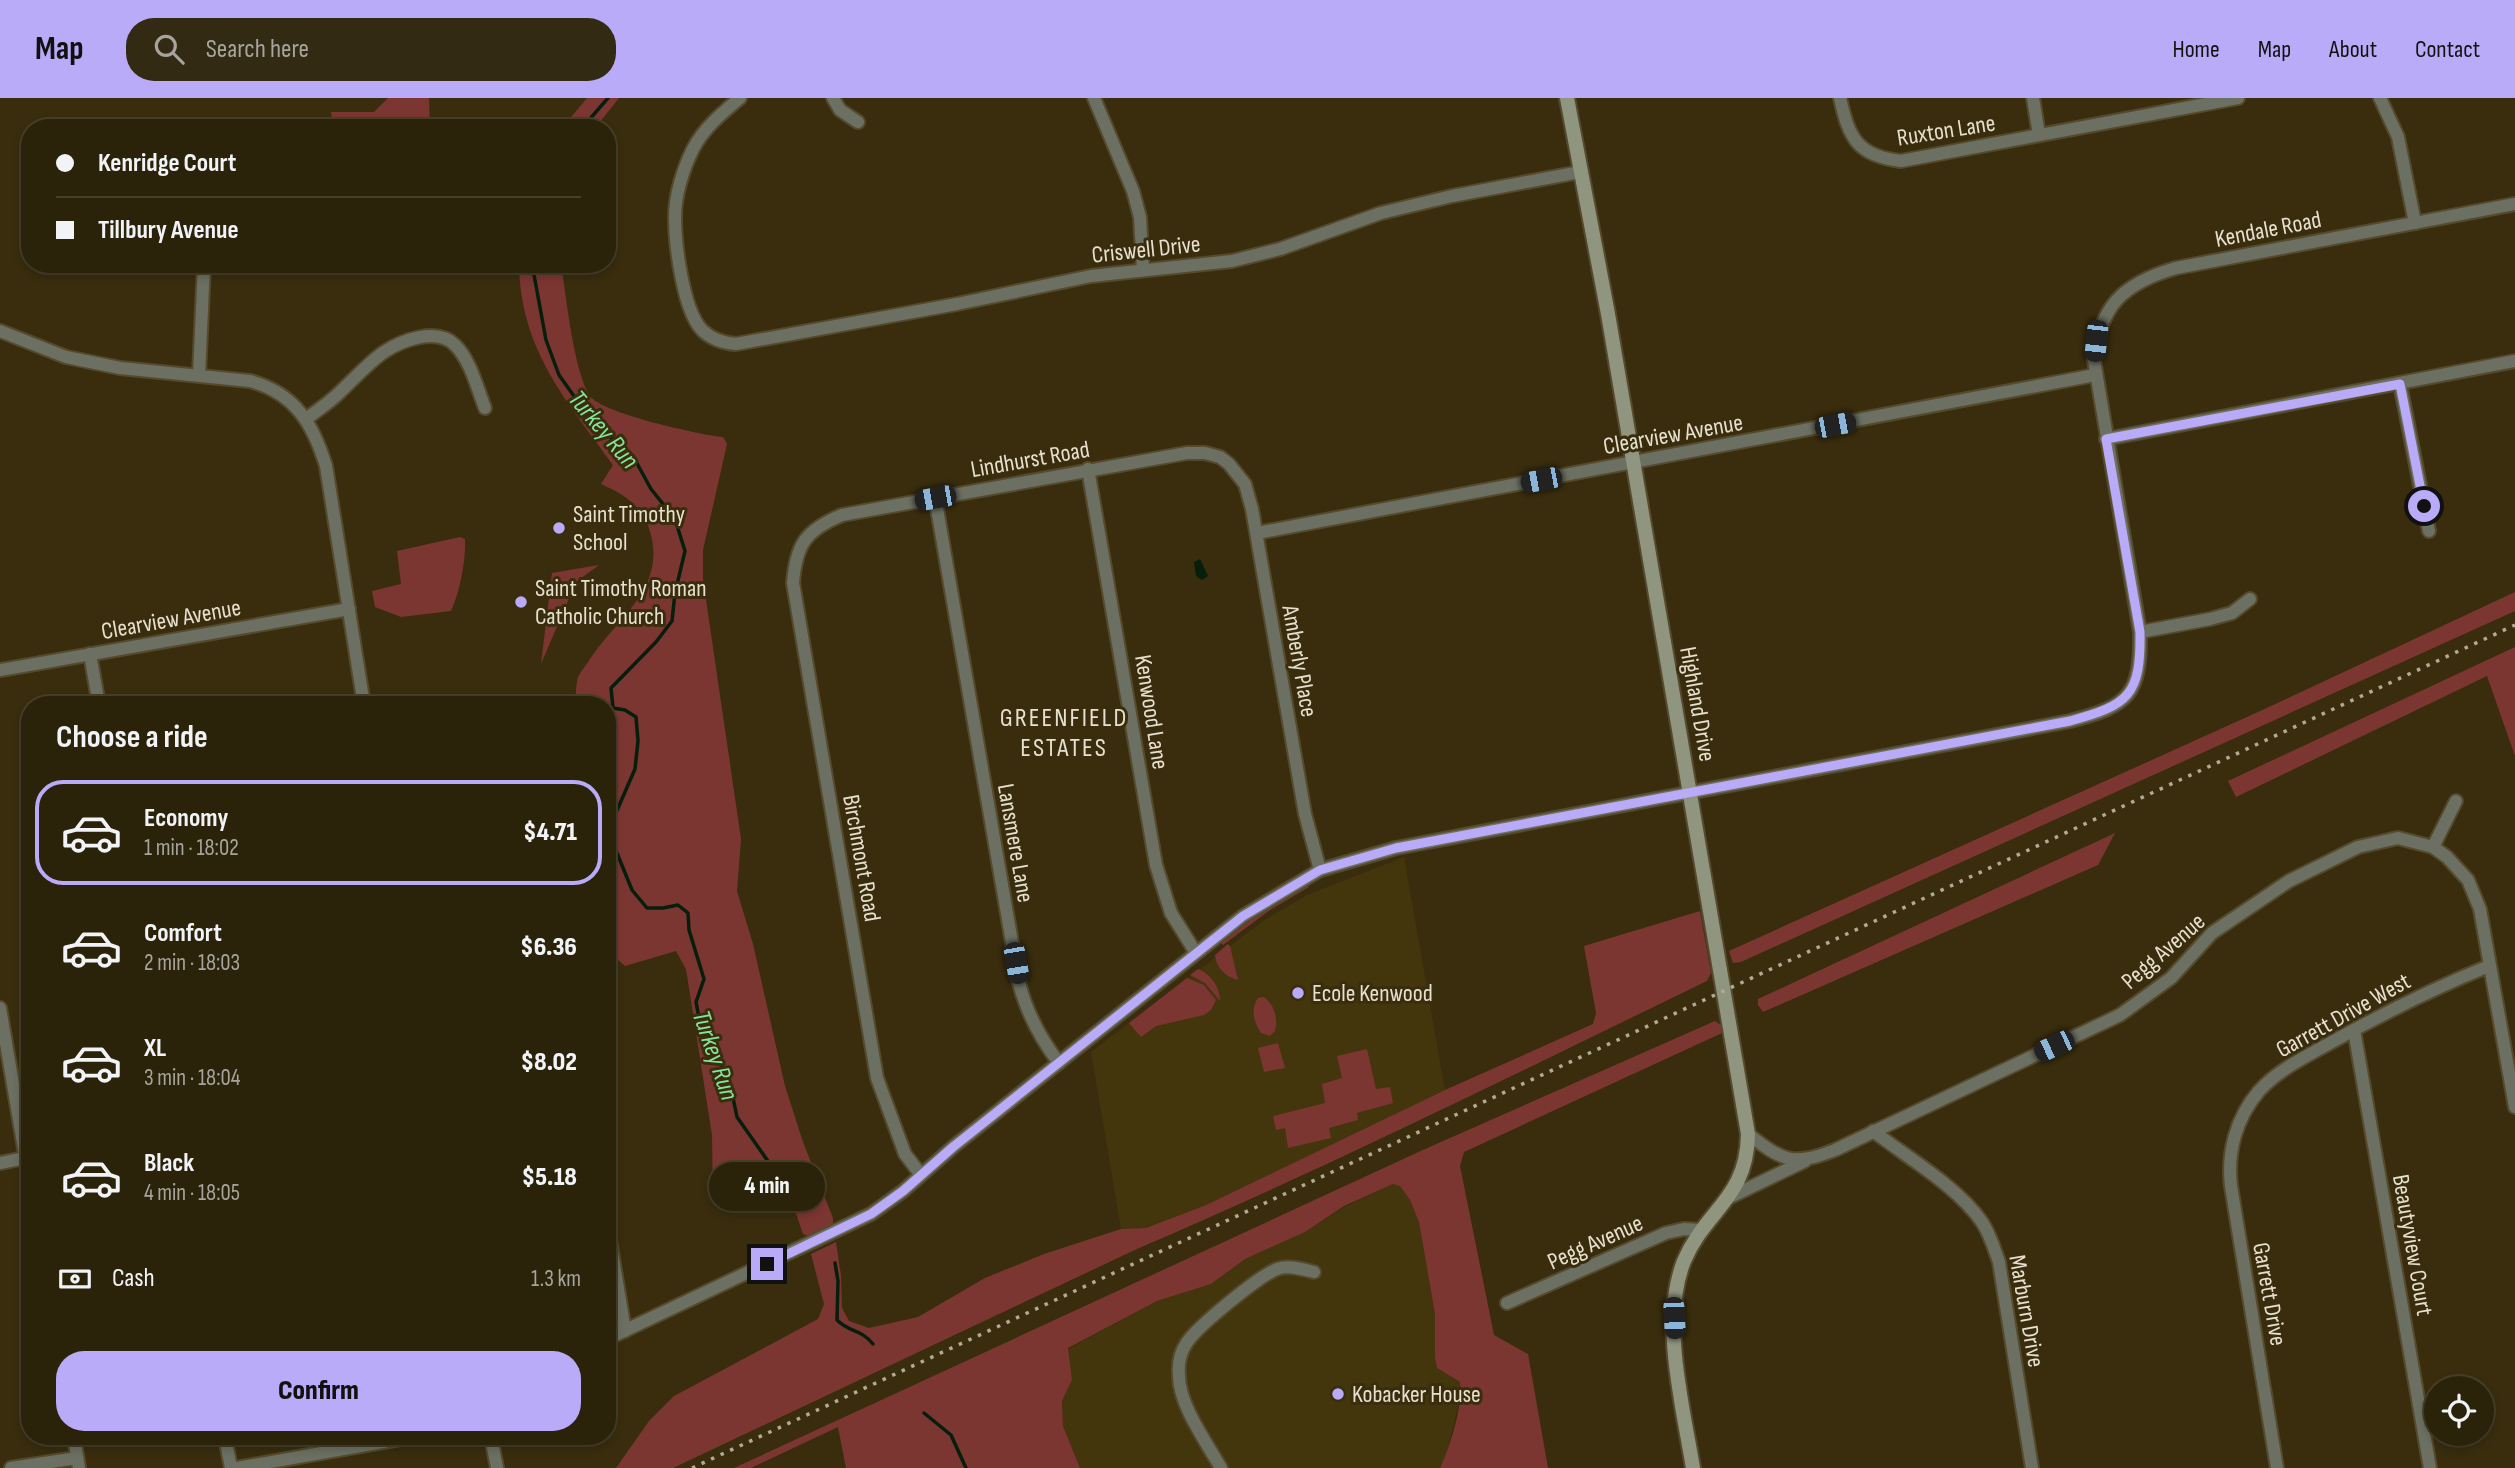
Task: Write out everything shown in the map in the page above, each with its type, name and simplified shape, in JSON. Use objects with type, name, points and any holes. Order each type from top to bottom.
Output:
[{"type":"street","name":"Criswell Drive","points":[[740,98],[708,128],[693,149],[681,180],[675,216],[688,303],[697,324],[712,339],[736,344],[957,304],[1067,280],[1232,261],[1280,249],[1381,213],[1452,196],[1580,172]]},
{"type":"street","points":[[832,98],[840,110],[858,122]]},
{"type":"street","points":[[1094,98],[1133,191],[1140,217],[1143,270]]},
{"type":"street","name":"Highland Drive","points":[[1567,98],[1633,463],[1748,1134],[1745,1168],[1728,1198],[1702,1230],[1684,1262],[1677,1288],[1674,1318],[1676,1359],[1693,1468]]},
{"type":"street","name":"Ruxton Lane","points":[[1840,98],[1846,126],[1856,142],[1867,153],[1889,160],[1912,160],[2207,101],[2238,98]]},
{"type":"street","points":[[2032,98],[2039,135]]},
{"type":"street","points":[[2380,98],[2398,137],[2415,223]]},
{"type":"street","name":"Kendale Road","points":[[1689,792],[2070,721],[2101,713],[2117,704],[2137,678],[2140,632],[2094,360],[2101,324],[2120,295],[2136,283],[2176,268],[2515,204]]},
{"type":"street","points":[[199,375],[204,273]]},
{"type":"street","points":[[0,331],[66,357],[120,368],[250,381],[269,386],[289,400],[314,432],[326,466],[363,696]]},
{"type":"street","points":[[306,419],[338,395],[384,352],[405,342],[430,336],[439,336],[455,344],[465,358],[485,408]]},
{"type":"street","points":[[2106,439],[2515,362]]},
{"type":"street","name":"Clearview Avenue","points":[[1257,533],[2095,375]]},
{"type":"street","points":[[2400,384],[2429,531]]},
{"type":"street","name":"Lindhurst Road","points":[[803,540],[820,524],[842,515],[1088,469],[1187,453],[1205,453],[1220,457],[1229,464]]},
{"type":"street","name":"Amberly Place","points":[[1229,464],[1245,484],[1257,533],[1305,814],[1320,870]]},
{"type":"street","name":"Kenwood Lane","points":[[1088,469],[1156,866],[1171,913],[1196,953]]},
{"type":"street","name":"Lansmere Lane","points":[[935,498],[1019,983],[1029,1016],[1043,1042],[1059,1063]]},
{"type":"street","name":"Birchmont Road","points":[[803,540],[795,561],[793,583],[877,1078],[905,1154],[921,1175]]},
{"type":"street","points":[[2140,632],[2210,620],[2232,612],[2249,599]]},
{"type":"street","name":"Clearview Avenue","points":[[0,670],[349,609]]},
{"type":"street","points":[[90,654],[97,696]]},
{"type":"street","points":[[616,1335],[871,1214],[1243,916],[1320,870],[1396,848],[1689,792]]},
{"type":"street","points":[[2455,801],[2433,847],[2447,857],[2468,880],[2480,909],[2515,1107]]},
{"type":"street","name":"Pegg Avenue","points":[[1728,1198],[2120,1015],[2171,978],[2212,933],[2289,881],[2358,847],[2398,838],[2433,847]]},
{"type":"street","name":"Garrett Drive West","points":[[2238,1126],[2248,1105],[2276,1076],[2402,1003],[2489,966]]},
{"type":"street","points":[[0,1008],[21,1125]]},
{"type":"street","name":"Beautyview Court","points":[[2354,1030],[2430,1468]]},
{"type":"street","name":"Garrett Drive","points":[[2238,1126],[2230,1156],[2231,1186],[2277,1468]]},
{"type":"street","name":"Marburn Drive","points":[[1873,1131],[1958,1195],[1975,1212],[1990,1238],[1999,1262],[2032,1468]]},
{"type":"street","points":[[1748,1134],[1784,1157],[1805,1161]]},
{"type":"street","points":[[0,1163],[21,1159]]},
{"type":"street","name":"Pegg Avenue","points":[[1507,1303],[1666,1233],[1684,1229],[1702,1230]]},
{"type":"street","points":[[1221,1468],[1180,1388],[1179,1363],[1187,1342],[1242,1293],[1273,1271],[1290,1268],[1314,1272]]},
{"type":"street","points":[[616,1276],[625,1331]]},
{"type":"street","points":[[11,1468],[78,1463],[75,1445]]},
{"type":"street","points":[[227,1445],[231,1468]]},
{"type":"street","points":[[237,1468],[366,1445]]},
{"type":"street","points":[[493,1445],[497,1468]]},
{"type":"shaded area","points":[[388,98],[429,98],[430,119],[332,119],[331,112],[374,112]]},
{"type":"shaded area","points":[[587,98],[619,98],[602,119],[570,119]]},
{"type":"shaded area","points":[[520,273],[562,273],[579,370],[590,396],[598,403],[631,416],[674,428],[723,437],[727,444],[703,550],[703,579],[741,839],[737,891],[753,944],[785,1086],[803,1142],[833,1218],[833,1229],[811,1237],[803,1234],[790,1196],[780,1189],[720,1208],[713,1204],[712,1135],[686,969],[676,951],[625,966],[616,956],[616,696],[575,696],[576,686],[582,670],[645,587],[651,572],[651,535],[639,509],[601,484],[613,465],[550,374],[528,325]]},
{"type":"shaded area","points":[[460,537],[465,539],[463,566],[451,611],[401,617],[375,607],[372,591],[401,584],[397,551]]},
{"type":"shaded area","points":[[1200,559],[1208,576],[1202,580],[1196,576],[1194,562]]},
{"type":"shaded area","points":[[599,565],[576,582],[541,664],[552,573]]},
{"type":"shaded area","points":[[2515,592],[2515,611],[1741,962],[1733,963],[1729,951],[2258,712]]},
{"type":"shaded area","points":[[2515,647],[2515,756],[2487,676],[2236,797],[2228,781]]},
{"type":"shaded area","points":[[2115,833],[2098,865],[1763,1012],[1758,1005],[1758,999]]},
{"type":"shaded area","name":"Ecole Kenwood","points":[[1404,857],[1445,1090],[1206,1205],[1146,1228],[1121,1229],[1091,1052],[1263,921],[1307,895]]},
{"type":"shaded area","points":[[1307,885],[1309,887],[1270,910],[1223,945],[1221,943],[1267,907]]},
{"type":"shaded area","points":[[1700,911],[1711,973],[1707,981],[1354,1151],[1139,1248],[673,1468],[616,1468],[649,1421],[674,1396],[818,1319],[824,1304],[811,1254],[836,1242],[842,1308],[849,1321],[869,1328],[918,1317],[985,1278],[1044,1254],[1121,1229],[1146,1228],[1206,1205],[1445,1090],[1593,1024],[1596,1013],[1584,946]]},
{"type":"shaded area","points":[[1228,944],[1238,980],[1229,977],[1217,964],[1215,955]]},
{"type":"shaded area","points":[[1198,969],[1214,982],[1220,1001],[1205,983],[1190,975]]},
{"type":"shaded area","points":[[1187,978],[1204,985],[1216,1000],[1211,1010],[1204,1015],[1156,1026],[1141,1037],[1129,1023]]},
{"type":"shaded area","points":[[1264,997],[1271,1004],[1276,1017],[1275,1031],[1270,1036],[1261,1033],[1254,1016],[1258,998]]},
{"type":"shaded area","points":[[1715,1021],[1721,1025],[1722,1033],[1464,1152],[1460,1166],[1494,1335],[1528,1354],[1548,1468],[1440,1468],[1455,1426],[1460,1403],[1460,1382],[1437,1368],[1435,1314],[1419,1222],[1410,1200],[1400,1186],[1393,1184],[1344,1206],[1305,1232],[1245,1259],[1211,1284],[1157,1301],[1068,1348],[1072,1380],[1062,1401],[1063,1426],[1080,1468],[846,1468],[838,1427],[751,1468],[734,1468],[1425,1149]]},
{"type":"shaded area","points":[[1278,1043],[1285,1068],[1264,1072],[1258,1048]]},
{"type":"shaded area","points":[[1367,1049],[1376,1089],[1390,1087],[1393,1103],[1357,1113],[1358,1120],[1329,1128],[1331,1138],[1288,1148],[1285,1128],[1276,1130],[1273,1116],[1325,1103],[1322,1084],[1342,1078],[1337,1056]]},
{"type":"shaded area","points":[[1393,1184],[1400,1185],[1419,1222],[1435,1314],[1437,1368],[1460,1382],[1461,1393],[1447,1454],[1440,1468],[1080,1468],[1063,1426],[1062,1401],[1072,1380],[1068,1349],[1157,1301],[1211,1284],[1245,1259],[1305,1232],[1344,1207]]},
{"type":"waterway","name":"Turkey Run","points":[[590,119],[608,98]]},
{"type":"waterway","name":"Turkey Run","points":[[534,273],[546,340],[559,375],[581,406],[618,445],[633,456],[651,489],[675,519],[685,551],[675,593],[672,621],[656,642],[611,688],[612,696]]},
{"type":"waterway","name":"Turkey Run","points":[[616,708],[625,710],[636,717],[638,741],[635,769],[616,813]]},
{"type":"waterway","name":"Turkey Run","points":[[616,851],[632,890],[647,908],[678,905],[688,913],[689,930],[704,979],[696,1002],[702,1034],[721,1063],[737,1117],[770,1164],[793,1182],[811,1208]]},
{"type":"waterway","name":"Turkey Run","points":[[835,1263],[838,1281],[837,1320],[873,1344]]},
{"type":"waterway","name":"Turkey Run","points":[[924,1413],[951,1435],[966,1468]]},
{"type":"railway","points":[[692,1468],[2515,625]]},
{"type":"place","name":"Saint Timothy School","points":[[559,528]]},
{"type":"place","name":"Saint Timothy Roman Catholic Church","points":[[521,602]]},
{"type":"place","name":"Ecole Kenwood","points":[[1298,993]]},
{"type":"place","name":"Kobacker House","points":[[1338,1394]]},
{"type":"district","name":"GREENFIELD ESTATES","points":[[1064,732]]},
{"type":"route","points":[[767,1264],[871,1214],[887,1203],[953,1147],[1243,916],[1320,870],[1396,848],[2070,721],[2101,713],[2117,704],[2137,678],[2140,632],[2106,439],[2400,384],[2424,506]]}]
